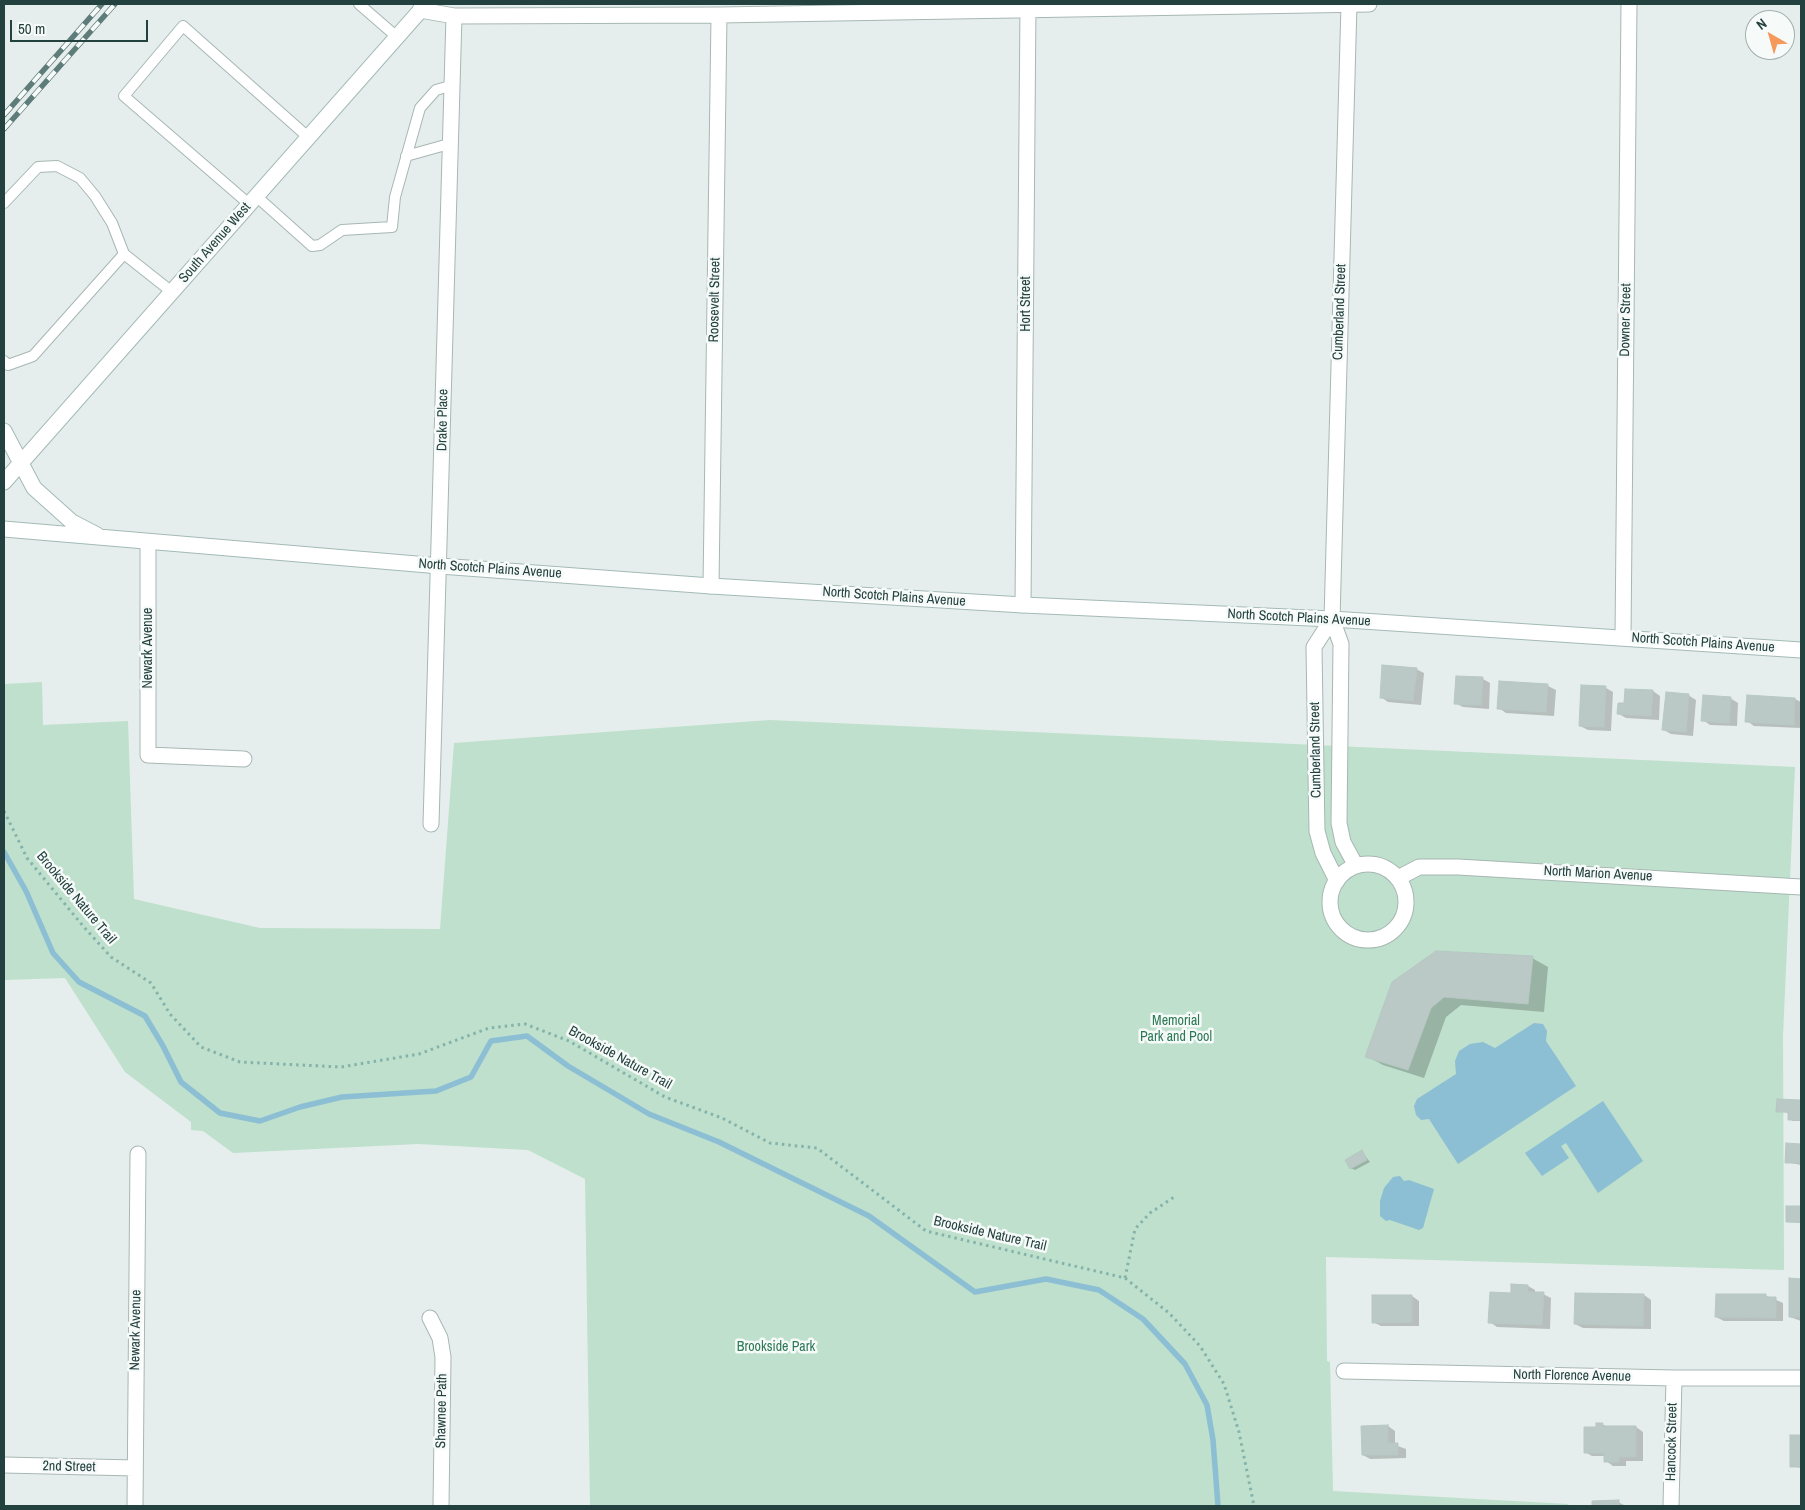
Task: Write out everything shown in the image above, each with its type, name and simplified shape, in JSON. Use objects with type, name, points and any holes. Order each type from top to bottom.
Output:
[{"type":"street","name":"Cumberland Street","points":[[1349,4],[1332,619],[1341,644],[1339,823],[1343,842],[1356,866]]},
{"type":"street","points":[[423,7],[454,16],[719,15],[1028,7],[1369,4]]},
{"type":"street","name":"Downer Street","points":[[1623,637],[1629,4]]},
{"type":"street","name":"South Avenue West","points":[[4,482],[423,7]]},
{"type":"street","name":"Hort Street","points":[[1024,605],[1028,7]]},
{"type":"street","name":"Roosevelt Street","points":[[711,586],[719,15]]},
{"type":"street","name":"Drake Place","points":[[431,824],[440,566],[450,86],[454,16]]},
{"type":"street","name":"North Scotch Plains Avenue","points":[[4,431],[34,488],[72,522],[104,539],[711,586],[1024,605],[1332,619],[1801,650]]},
{"type":"street","points":[[4,529],[104,539]]},
{"type":"street","name":"Newark Avenue","points":[[148,542],[148,754],[244,758]]},
{"type":"street","name":"Cumberland Street","points":[[1332,619],[1314,647],[1317,831],[1323,854],[1337,881]]},
{"type":"street","points":[[1356,866],[1379,866],[1398,878],[1405,895],[1405,913],[1399,924],[1391,932],[1380,938],[1368,940],[1356,938],[1346,933],[1337,924],[1330,902],[1337,881],[1345,872],[1356,866]]},
{"type":"street","name":"North Marion Avenue","points":[[1398,878],[1419,867],[1458,867],[1801,887]]},
{"type":"street","name":"Newark Avenue","points":[[135,1506],[138,1154]]},
{"type":"street","name":"Shawnee Path","points":[[430,1318],[440,1338],[443,1356],[441,1506]]},
{"type":"street","name":"North Florence Avenue","points":[[1344,1371],[1674,1378],[1801,1378]]},
{"type":"street","name":"Hancock Street","points":[[1671,1506],[1674,1378]]},
{"type":"street","name":"2nd Street","points":[[4,1465],[134,1468]]},
{"type":"lane","points":[[359,4],[397,37]]},
{"type":"lane","points":[[308,137],[183,26],[124,96],[312,246],[320,245],[342,230],[392,227],[395,197],[420,108],[436,90],[450,86]]},
{"type":"lane","points":[[406,156],[449,144]]},
{"type":"lane","points":[[4,204],[38,167],[57,166],[80,178],[95,196],[112,223],[124,254],[172,292]]},
{"type":"lane","points":[[4,361],[8,365],[34,356],[124,254]]},
{"type":"path","name":"Brookside Nature Trail","points":[[4,811],[26,858],[83,926],[112,956],[151,983],[170,1014],[201,1047],[240,1062],[341,1067],[419,1054],[489,1028],[525,1024],[569,1041],[665,1097],[722,1118],[770,1143],[817,1148],[926,1231],[1125,1278],[1169,1313],[1200,1346],[1224,1384],[1239,1432],[1254,1506]]},
{"type":"path","points":[[1125,1278],[1135,1229],[1150,1212],[1174,1197]]},
{"type":"green space","name":"Memorial Park and Pool","points":[[42,682],[43,725],[128,721],[134,899],[260,928],[440,929],[454,743],[770,720],[1795,767],[1783,1036],[1784,1270],[1326,1257],[1327,1361],[1330,1362],[1333,1491],[1568,1504],[1569,1506],[590,1506],[585,1179],[528,1150],[418,1144],[233,1153],[203,1131],[191,1130],[191,1122],[125,1072],[65,978],[4,980],[4,684]]},
{"type":"water","points":[[1534,1023],[1543,1024],[1547,1031],[1546,1041],[1576,1086],[1458,1164],[1429,1119],[1421,1120],[1416,1115],[1414,1106],[1417,1099],[1456,1074],[1455,1061],[1459,1051],[1470,1044],[1483,1042],[1495,1048]]},
{"type":"water","points":[[1603,1101],[1643,1161],[1598,1193],[1566,1143],[1561,1146],[1569,1158],[1542,1176],[1525,1153]]},
{"type":"water","points":[[1400,1176],[1404,1181],[1409,1180],[1434,1189],[1423,1228],[1419,1230],[1390,1220],[1386,1221],[1380,1216],[1380,1201],[1384,1188],[1393,1177]]},
{"type":"building","points":[[1382,665],[1417,668],[1413,701],[1380,698]]},
{"type":"building","points":[[1456,676],[1483,677],[1481,705],[1454,704]]},
{"type":"building","points":[[1499,681],[1548,684],[1546,712],[1497,709]]},
{"type":"building","points":[[1581,685],[1606,686],[1604,727],[1579,726]]},
{"type":"building","points":[[1625,689],[1653,690],[1651,716],[1617,714],[1618,703],[1624,703]]},
{"type":"building","points":[[1666,692],[1689,694],[1686,732],[1662,730]]},
{"type":"building","points":[[1703,695],[1731,697],[1729,723],[1701,721]]},
{"type":"building","points":[[1747,695],[1795,698],[1794,725],[1745,722]]},
{"type":"building","points":[[1436,951],[1533,956],[1528,1004],[1444,997],[1431,1008],[1408,1070],[1365,1057],[1392,982]]},
{"type":"building","points":[[1777,1099],[1801,1100],[1801,1120],[1788,1120],[1788,1112],[1776,1112]]},
{"type":"building","points":[[1786,1143],[1801,1144],[1801,1163],[1785,1163]]},
{"type":"building","points":[[1362,1150],[1367,1160],[1350,1169],[1345,1160]]},
{"type":"building","points":[[1786,1206],[1801,1206],[1801,1222],[1786,1222]]},
{"type":"building","points":[[1789,1278],[1801,1279],[1801,1317],[1789,1317]]},
{"type":"building","points":[[1511,1284],[1528,1285],[1528,1292],[1544,1292],[1542,1325],[1488,1323],[1490,1292],[1511,1293]]},
{"type":"building","points":[[1575,1293],[1644,1294],[1643,1326],[1574,1324]]},
{"type":"building","points":[[1716,1294],[1766,1294],[1766,1297],[1776,1297],[1776,1318],[1715,1317]]},
{"type":"building","points":[[1372,1295],[1412,1295],[1412,1322],[1372,1323]]},
{"type":"building","points":[[1596,1423],[1603,1423],[1602,1426],[1636,1426],[1636,1457],[1619,1457],[1619,1462],[1604,1462],[1604,1453],[1584,1453],[1584,1427],[1596,1427]]},
{"type":"building","points":[[1388,1425],[1388,1443],[1398,1443],[1398,1455],[1362,1455],[1361,1426]]},
{"type":"building","points":[[1790,1435],[1801,1435],[1801,1467],[1790,1467]]},
{"type":"building","points":[[1619,1500],[1619,1506],[1592,1506],[1592,1501]]},
{"type":"waterway","points":[[4,852],[26,891],[53,953],[79,982],[145,1016],[181,1082],[220,1113],[260,1121],[300,1107],[342,1097],[436,1091],[471,1077],[491,1041],[527,1036],[568,1066],[649,1114],[719,1142],[869,1216],[975,1292],[1046,1279],[1099,1290],[1143,1319],[1185,1364],[1207,1405],[1213,1440],[1218,1506]]},
{"type":"railway","points":[[4,115],[102,4]]},
{"type":"railway","points":[[4,129],[115,4]]},
{"type":"park label","name":"Brookside Park","points":[[776,1347]]}]
